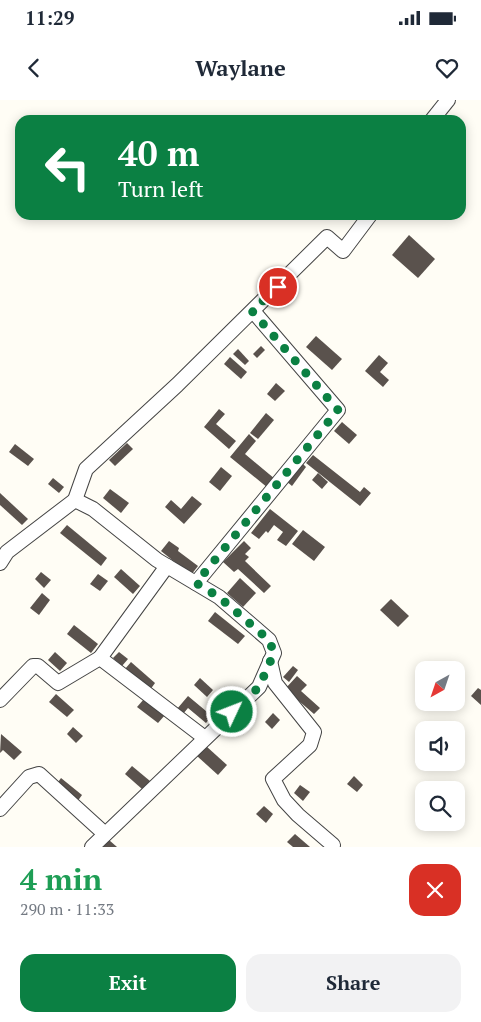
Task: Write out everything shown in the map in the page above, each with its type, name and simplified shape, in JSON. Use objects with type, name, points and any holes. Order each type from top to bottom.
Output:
[{"type":"street","points":[[436,115],[448,100]]},
{"type":"street","points":[[0,563],[7,552],[75,500],[86,469],[327,237],[343,251],[366,220]]},
{"type":"street","points":[[196,583],[338,410],[252,311]]},
{"type":"street","points":[[75,500],[93,509],[157,560],[219,597],[269,640],[274,653],[259,687],[92,847]]},
{"type":"street","points":[[0,700],[33,666],[38,666],[58,683],[100,658],[167,566]]},
{"type":"street","points":[[100,658],[205,738]]},
{"type":"street","points":[[270,661],[275,683],[314,732],[310,745],[273,779],[284,800],[298,815],[333,845]]},
{"type":"street","points":[[0,809],[29,777],[39,774],[105,834]]},
{"type":"building","points":[[409,235],[435,259],[418,278],[392,255]]},
{"type":"building","points":[[316,336],[342,359],[332,370],[306,347]]},
{"type":"building","points":[[261,346],[265,350],[257,358],[253,354]]},
{"type":"building","points":[[238,349],[249,361],[245,365],[233,354]]},
{"type":"building","points":[[379,355],[388,363],[380,372],[389,380],[383,387],[365,371]]},
{"type":"building","points":[[230,357],[247,372],[241,379],[224,364]]},
{"type":"building","points":[[276,383],[285,391],[275,401],[267,394]]},
{"type":"building","points":[[219,409],[225,414],[216,424],[236,441],[229,449],[204,427]]},
{"type":"building","points":[[266,413],[274,420],[258,439],[250,433]]},
{"type":"building","points":[[342,422],[357,435],[349,444],[334,431]]},
{"type":"building","points":[[249,434],[256,441],[245,454],[275,479],[268,488],[230,457]]},
{"type":"building","points":[[127,443],[133,449],[115,466],[109,460]]},
{"type":"building","points":[[15,444],[34,459],[28,466],[9,452]]},
{"type":"building","points":[[313,455],[360,492],[364,487],[371,493],[360,506],[306,463]]},
{"type":"building","points":[[301,462],[306,467],[292,486],[286,481]]},
{"type":"building","points":[[221,467],[232,476],[220,491],[209,482]]},
{"type":"building","points":[[318,473],[328,482],[322,489],[312,480]]},
{"type":"building","points":[[53,478],[64,487],[59,493],[48,484]]},
{"type":"building","points":[[110,489],[129,503],[121,513],[103,498]]},
{"type":"building","points":[[0,493],[28,519],[22,525],[0,505]]},
{"type":"building","points":[[192,496],[202,504],[184,524],[165,507],[171,500],[181,509]]},
{"type":"building","points":[[270,509],[298,531],[286,546],[277,540],[283,532],[274,525],[268,533],[266,531],[259,539],[251,533]]},
{"type":"building","points":[[67,525],[107,558],[101,566],[60,533]]},
{"type":"building","points":[[303,530],[325,547],[314,561],[292,544]]},
{"type":"building","points":[[169,541],[179,548],[178,551],[198,566],[191,575],[161,551]]},
{"type":"building","points":[[244,541],[251,548],[245,554],[249,557],[245,561],[271,586],[264,593],[238,569],[234,572],[223,562]]},
{"type":"building","points":[[121,569],[140,586],[133,594],[114,577]]},
{"type":"building","points":[[41,572],[51,580],[44,588],[35,579]]},
{"type":"building","points":[[98,574],[108,581],[100,591],[90,584]]},
{"type":"building","points":[[240,578],[256,593],[243,607],[227,593]]},
{"type":"building","points":[[42,593],[50,600],[39,615],[30,608]]},
{"type":"building","points":[[391,599],[409,616],[398,627],[380,610]]},
{"type":"building","points":[[215,612],[245,636],[238,644],[208,621]]},
{"type":"building","points":[[74,625],[98,644],[91,653],[67,634]]},
{"type":"building","points":[[55,652],[67,663],[60,671],[48,660]]},
{"type":"building","points":[[119,652],[128,659],[122,666],[113,658]]},
{"type":"building","points":[[131,662],[155,683],[150,690],[125,669]]},
{"type":"building","points":[[293,666],[298,670],[289,682],[283,677]]},
{"type":"building","points":[[297,676],[307,685],[301,691],[320,708],[314,714],[285,689]]},
{"type":"building","points":[[200,678],[213,690],[207,697],[194,685]]},
{"type":"building","points":[[478,688],[481,690],[481,705],[471,696]]},
{"type":"building","points":[[56,694],[74,710],[67,717],[49,702]]},
{"type":"building","points":[[188,696],[212,716],[206,723],[188,708],[183,714],[177,709]]},
{"type":"building","points":[[144,699],[165,715],[158,723],[137,707]]},
{"type":"building","points":[[273,713],[280,720],[272,729],[265,722]]},
{"type":"building","points":[[233,714],[239,719],[232,727],[226,722]]},
{"type":"building","points":[[73,727],[83,736],[76,743],[67,734]]},
{"type":"building","points":[[1,734],[22,752],[14,760],[3,750],[0,753]]},
{"type":"building","points":[[206,746],[227,765],[218,775],[197,756]]},
{"type":"building","points":[[132,766],[150,781],[142,789],[125,774]]},
{"type":"building","points":[[354,776],[363,785],[357,792],[347,784]]},
{"type":"building","points":[[61,778],[82,795],[77,802],[56,785]]},
{"type":"building","points":[[300,785],[310,792],[303,801],[294,793]]},
{"type":"building","points":[[264,806],[273,814],[266,823],[256,814]]},
{"type":"building","points":[[295,834],[310,847],[293,847],[287,842]]},
{"type":"building","points":[[109,840],[117,847],[103,847]]},
{"type":"route","points":[[232,712],[259,687],[274,653],[269,640],[219,597],[196,583],[338,410],[252,311],[278,287]]}]
